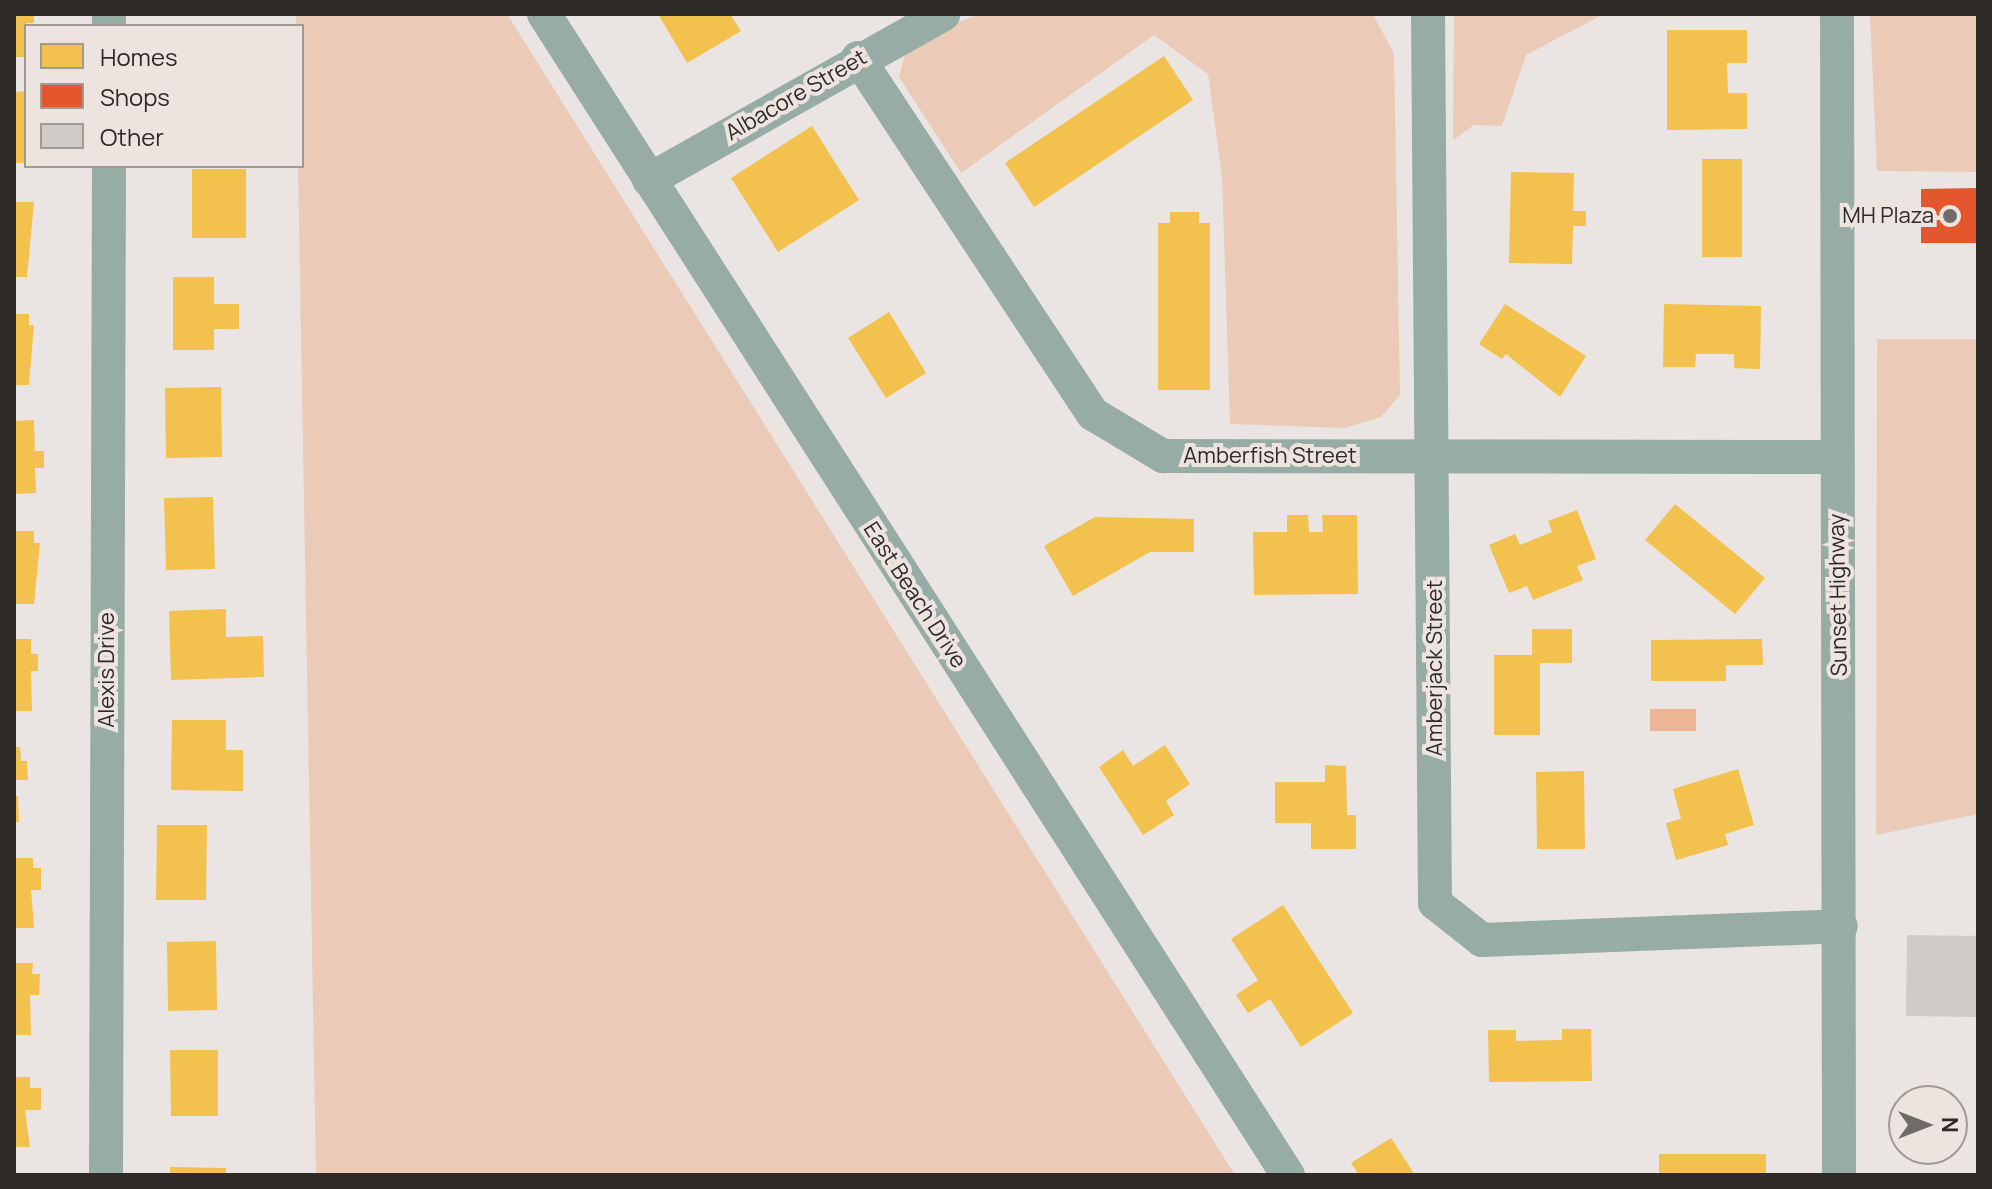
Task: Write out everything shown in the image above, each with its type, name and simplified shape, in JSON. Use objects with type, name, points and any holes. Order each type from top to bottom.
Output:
[{"type":"street","name":"East Beach Drive","points":[[544,14],[1288,1175]]},
{"type":"street","name":"Albacore Street","points":[[649,180],[858,58],[944,14]]},
{"type":"street","name":"Amberjack Street","points":[[1428,14],[1435,456],[1435,903],[1482,940],[1841,926]]},
{"type":"street","name":"Sunset Highway","points":[[1837,14],[1836,457],[1841,926],[1839,1175]]},
{"type":"street","name":"Amberfish Street","points":[[858,58],[1093,414],[1163,456],[1836,457]]},
{"type":"street","name":"Alexis Drive","points":[[106,1175],[109,168]]},
{"type":"shaded area","points":[[296,14],[507,14],[1235,1175],[316,1175],[298,168],[304,168],[304,24],[296,24]]},
{"type":"shaded area","points":[[980,14],[1373,14],[1394,54],[1400,395],[1381,417],[1345,428],[1230,424],[1222,176],[1208,74],[1154,35],[961,173],[899,77],[908,41]]},
{"type":"shaded area","points":[[1454,14],[1604,14],[1526,55],[1502,126],[1474,125],[1453,140]]},
{"type":"shaded area","points":[[1870,14],[1978,14],[1978,172],[1877,171]]},
{"type":"shaded area","points":[[1877,339],[1978,339],[1978,814],[1876,835]]},
{"type":"shaded area","points":[[1650,709],[1696,709],[1696,731],[1650,731]]},
{"type":"building: Homes","points":[[14,14],[34,14],[34,23],[24,24],[24,57],[14,57]]},
{"type":"building: Homes","points":[[658,14],[730,14],[741,31],[687,63]]},
{"type":"building: Homes","points":[[1667,30],[1747,30],[1747,63],[1727,63],[1728,93],[1747,93],[1747,129],[1667,130]]},
{"type":"building: Homes","points":[[1164,56],[1193,100],[1034,207],[1005,163]]},
{"type":"building: Homes","points":[[24,91],[24,163],[14,163],[14,92]]},
{"type":"building: Homes","points":[[812,126],[859,200],[778,252],[731,178]]},
{"type":"building: Homes","points":[[1702,159],[1742,159],[1742,257],[1702,257]]},
{"type":"building: Homes","points":[[192,169],[246,169],[246,238],[192,238]]},
{"type":"building: Homes","points":[[1511,172],[1574,173],[1573,211],[1586,211],[1586,226],[1573,226],[1572,264],[1509,263]]},
{"type":"building: Homes","points":[[14,202],[34,202],[27,277],[14,277]]},
{"type":"building: Homes","points":[[1170,212],[1199,212],[1199,223],[1210,223],[1210,390],[1158,390],[1158,223],[1170,223]]},
{"type":"building: Homes","points":[[173,277],[214,277],[214,304],[239,304],[239,329],[214,329],[214,350],[173,350]]},
{"type":"building: Homes","points":[[1505,304],[1586,356],[1560,397],[1506,354],[1502,359],[1479,344]]},
{"type":"building: Homes","points":[[1664,304],[1761,306],[1760,369],[1734,368],[1734,354],[1696,354],[1695,367],[1663,367]]},
{"type":"building: Homes","points":[[889,312],[926,373],[886,398],[848,338]]},
{"type":"building: Homes","points":[[14,314],[29,314],[29,325],[34,325],[29,385],[14,385]]},
{"type":"building: Homes","points":[[221,387],[222,457],[166,458],[165,388]]},
{"type":"building: Homes","points":[[34,420],[35,451],[44,451],[44,468],[35,468],[36,493],[14,494],[14,421]]},
{"type":"building: Homes","points":[[213,497],[215,569],[166,570],[164,498]]},
{"type":"building: Homes","points":[[1675,504],[1765,578],[1735,614],[1645,540]]},
{"type":"building: Homes","points":[[1577,510],[1596,559],[1577,566],[1583,580],[1533,600],[1527,586],[1509,593],[1489,545],[1515,534],[1520,545],[1552,532],[1548,521]]},
{"type":"building: Homes","points":[[1287,515],[1308,515],[1309,532],[1323,532],[1322,515],[1357,515],[1358,594],[1254,595],[1253,532],[1287,532]]},
{"type":"building: Homes","points":[[1095,517],[1194,519],[1194,552],[1150,552],[1073,596],[1044,546]]},
{"type":"building: Homes","points":[[14,531],[34,531],[34,543],[40,543],[34,604],[14,604]]},
{"type":"building: Homes","points":[[226,609],[226,637],[263,636],[264,677],[171,680],[169,611]]},
{"type":"building: Homes","points":[[1532,629],[1572,629],[1572,663],[1540,663],[1540,735],[1494,735],[1494,655],[1532,655]]},
{"type":"building: Homes","points":[[14,639],[31,639],[31,654],[38,654],[38,671],[31,671],[32,711],[14,711]]},
{"type":"building: Homes","points":[[1762,639],[1763,665],[1726,665],[1726,681],[1651,681],[1651,640]]},
{"type":"building: Homes","points":[[172,720],[226,720],[226,750],[243,750],[243,791],[171,790]]},
{"type":"building: Homes","points":[[1165,745],[1190,784],[1166,801],[1174,815],[1143,835],[1099,767],[1123,750],[1133,766]]},
{"type":"building: Homes","points":[[14,747],[20,747],[21,761],[27,761],[28,780],[14,780]]},
{"type":"building: Homes","points":[[1325,765],[1346,766],[1347,815],[1356,815],[1356,849],[1311,849],[1311,823],[1275,823],[1275,782],[1325,782]]},
{"type":"building: Homes","points":[[1738,769],[1754,825],[1725,834],[1728,845],[1676,860],[1666,823],[1681,819],[1673,789]]},
{"type":"building: Homes","points":[[1584,771],[1585,849],[1537,849],[1536,772]]},
{"type":"building: Homes","points":[[14,796],[18,796],[19,822],[14,822]]},
{"type":"building: Homes","points":[[157,825],[207,825],[206,900],[156,900]]},
{"type":"building: Homes","points":[[14,858],[33,858],[33,868],[41,868],[41,890],[31,890],[34,928],[14,928]]},
{"type":"building: Homes","points":[[1283,905],[1353,1013],[1301,1047],[1270,999],[1248,1013],[1236,995],[1258,980],[1231,939]]},
{"type":"building: Homes","points":[[216,941],[217,1010],[168,1011],[167,942]]},
{"type":"building: Homes","points":[[14,963],[33,963],[32,974],[40,974],[39,995],[30,995],[31,1035],[14,1035]]},
{"type":"building: Homes","points":[[1562,1029],[1591,1029],[1592,1081],[1489,1082],[1488,1030],[1516,1030],[1516,1041],[1562,1040]]},
{"type":"building: Homes","points":[[170,1050],[218,1050],[218,1116],[171,1116]]},
{"type":"building: Homes","points":[[14,1077],[30,1077],[30,1088],[41,1088],[41,1110],[25,1110],[30,1147],[14,1147]]},
{"type":"building: Homes","points":[[1391,1138],[1415,1175],[1359,1175],[1351,1163]]},
{"type":"building: Homes","points":[[1659,1154],[1766,1154],[1766,1175],[1659,1175]]},
{"type":"building: Homes","points":[[170,1167],[226,1168],[226,1175],[170,1175]]},
{"type":"building: Shops","name":"MH Plaza","points":[[1978,188],[1978,243],[1921,243],[1921,189]]},
{"type":"building: Other","points":[[1907,935],[1978,936],[1978,1017],[1906,1016]]},
{"type":"place","name":"MH Plaza","points":[[1950,216]]}]
